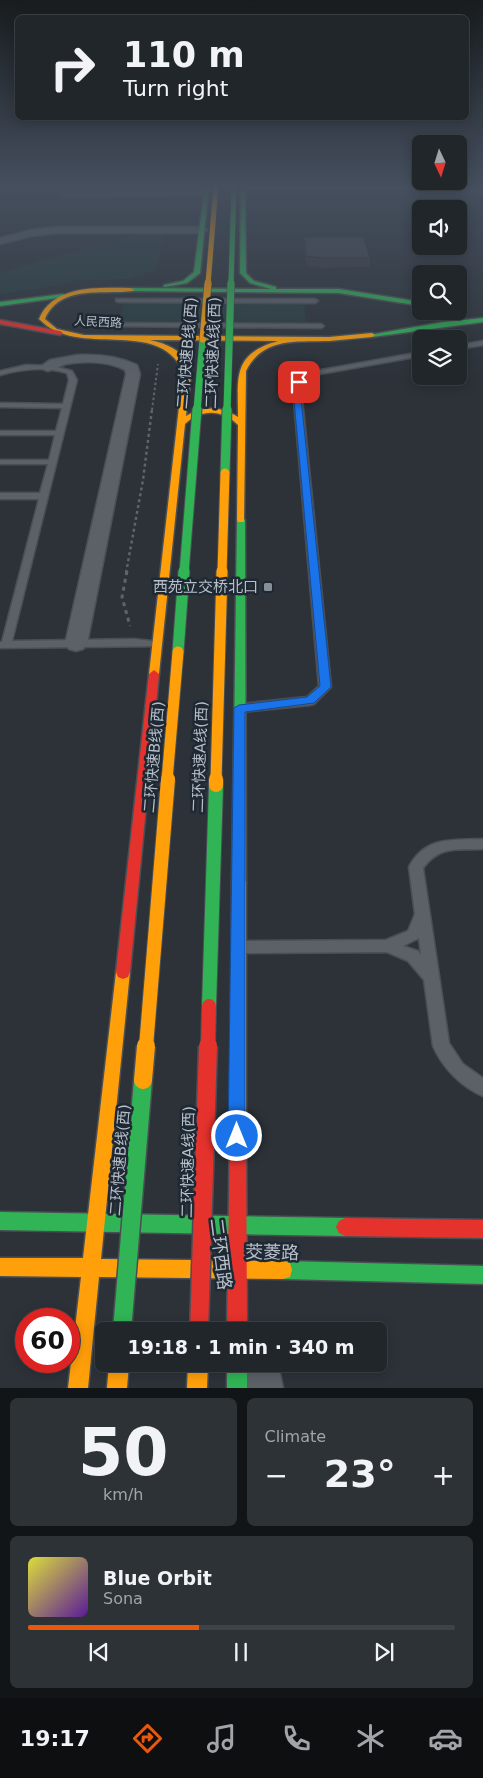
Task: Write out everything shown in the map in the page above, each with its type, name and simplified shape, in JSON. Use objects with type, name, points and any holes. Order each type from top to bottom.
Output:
[{"type":"main road","name":"二环快速B线(西)","points":[[123,1322],[211,250]]},
{"type":"main road","name":"二环快速A线(西)","points":[[198,1322],[238,250]]},
{"type":"main road","points":[[200,252],[205,256],[219,258],[234,257],[242,252],[243,273],[252,282],[280,288],[323,290]]},
{"type":"main road","points":[[117,295],[189,280],[197,273],[200,252]]},
{"type":"main road","name":"人民西路","points":[[412,303],[323,290],[117,295],[87,291],[55,301],[42,314],[44,324],[50,328],[70,335],[102,338],[329,339],[361,336],[434,324],[483,320]]},
{"type":"main road","points":[[0,304],[87,291]]},
{"type":"main road","name":"人民西路","points":[[353,293],[375,298],[389,306],[392,316],[382,330],[361,336]]},
{"type":"main road","points":[[0,322],[70,335]]},
{"type":"main road","points":[[78,1388],[187,367],[181,356],[168,348],[148,342],[102,338]]},
{"type":"main road","points":[[235,1322],[221,1268],[237,1224],[242,367],[248,356],[262,348],[281,342],[329,339]]},
{"type":"main road","points":[[181,424],[189,415],[209,411],[230,414],[237,418],[241,424]]},
{"type":"main road","points":[[113,1296],[144,1171],[154,1090]]},
{"type":"main road","name":"二环西路","points":[[193,1156],[200,1224],[221,1268],[211,1310]]},
{"type":"main road","name":"茭菱路","points":[[0,1221],[483,1229]]},
{"type":"main road","name":"茭菱路","points":[[0,1267],[221,1268],[483,1274]]},
{"type":"main road","points":[[118,1388],[119,1372]]},
{"type":"main road","points":[[197,1388],[198,1372]]},
{"type":"main road","points":[[237,1372],[237,1388]]},
{"type":"street","points":[[47,367],[70,355],[126,364],[132,368],[133,374],[76,644]]},
{"type":"street","points":[[221,1268],[247,1322]]},
{"type":"street","points":[[259,1372],[262,1388]]},
{"type":"lane","points":[[117,295],[315,301]]},
{"type":"lane","points":[[113,326],[321,326]]},
{"type":"lane","points":[[467,346],[483,344]]},
{"type":"lane","points":[[239,708],[310,701],[325,687],[297,389],[299,382],[312,373],[412,356]]},
{"type":"lane","points":[[0,373],[29,366],[47,367],[70,372],[73,380],[3,646],[157,644]]},
{"type":"lane","points":[[0,405],[66,406]]},
{"type":"lane","points":[[0,433],[60,433]]},
{"type":"lane","points":[[0,462],[52,462]]},
{"type":"lane","points":[[0,496],[44,496]]},
{"type":"lane","points":[[483,844],[446,845],[427,852],[416,867],[441,1046],[458,1070],[483,1088]]},
{"type":"lane","points":[[387,946],[413,935],[422,917]]},
{"type":"lane","points":[[238,947],[387,946],[413,956],[430,976]]},
{"type":"green space","points":[[81,250],[161,250],[156,270],[129,279],[80,280],[50,287],[0,294],[0,273]]},
{"type":"green space","points":[[124,302],[304,302],[306,322],[119,322]]},
{"type":"building","points":[[305,250],[368,250],[370,258],[322,258],[306,256]]},
{"type":"traffic: fast","points":[[166,286],[185,282],[197,273],[200,250]]},
{"type":"traffic: fast","points":[[225,473],[232,250]]},
{"type":"traffic: fast","points":[[243,250],[243,273],[252,282],[274,288]]},
{"type":"traffic: fast","points":[[131,290],[339,291],[412,303]]},
{"type":"traffic: fast","points":[[0,304],[63,296]]},
{"type":"traffic: fast","points":[[372,335],[483,320]]},
{"type":"traffic: fast","points":[[178,652],[203,339]]},
{"type":"traffic: fast","points":[[239,883],[241,520]]},
{"type":"traffic: fast","points":[[209,1006],[216,785]]},
{"type":"traffic: fast","points":[[123,1322],[143,1080]]},
{"type":"traffic: fast","points":[[0,1221],[345,1227]]},
{"type":"traffic: fast","points":[[283,1270],[483,1275]]},
{"type":"traffic: fast","points":[[237,1372],[237,1388]]},
{"type":"traffic: slow","points":[[203,339],[211,250]]},
{"type":"traffic: slow","points":[[131,290],[79,292],[66,296],[55,301],[47,309],[42,319],[55,330],[84,337],[329,339],[372,335]]},
{"type":"traffic: slow","points":[[101,338],[138,339],[163,346],[182,360],[187,371],[154,674]]},
{"type":"traffic: slow","points":[[241,520],[242,371],[248,360],[256,352],[267,346],[291,340],[329,339]]},
{"type":"traffic: slow","points":[[181,424],[195,414],[211,410],[227,413],[241,424]]},
{"type":"traffic: slow","points":[[216,785],[225,473]]},
{"type":"traffic: slow","points":[[143,1080],[178,652]]},
{"type":"traffic: slow","points":[[238,1124],[239,883]]},
{"type":"traffic: slow","points":[[78,1388],[123,972]]},
{"type":"traffic: slow","points":[[0,1267],[283,1270]]},
{"type":"traffic: slow","points":[[117,1388],[118,1372]]},
{"type":"traffic: slow","points":[[197,1388],[198,1372]]},
{"type":"traffic: jam","points":[[0,322],[60,333]]},
{"type":"traffic: jam","points":[[123,972],[154,674]]},
{"type":"traffic: jam","points":[[199,1322],[209,1006]]},
{"type":"traffic: jam","points":[[237,1322],[238,1124]]},
{"type":"traffic: jam","points":[[345,1227],[483,1229]]},
{"type":"place","name":"西苑立交桥北口","points":[[268,587]]},
{"type":"route","points":[[237,1136],[239,708],[310,701],[325,687],[297,389],[299,382]]}]
